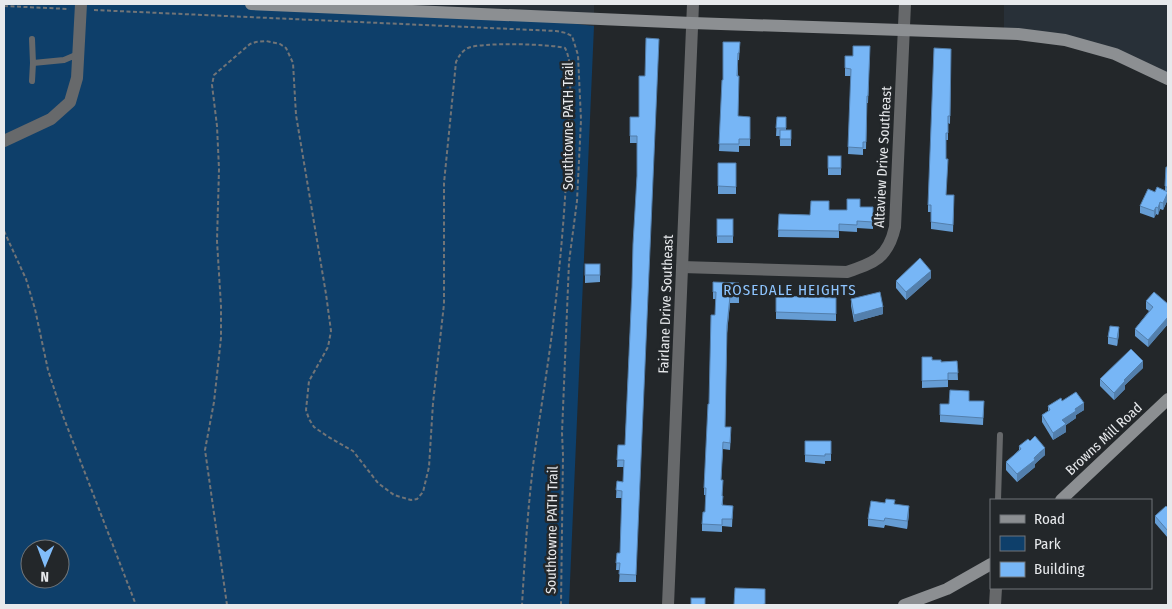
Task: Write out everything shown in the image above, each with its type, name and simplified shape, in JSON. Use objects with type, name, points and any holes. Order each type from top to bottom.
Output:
[{"type":"main road","points":[[251,4],[361,6],[692,23],[1018,34],[1065,40],[1115,54],[1168,79]]},
{"type":"main road","name":"Browns Mill Road","points":[[1062,499],[1168,399]]},
{"type":"main road","points":[[904,605],[947,589],[990,565]]},
{"type":"street","name":"Fairlane Drive Southeast","points":[[668,605],[693,4]]},
{"type":"street","name":"Altaview Drive Southeast","points":[[682,267],[847,272],[870,265],[885,252],[893,240],[896,227],[905,4]]},
{"type":"street","points":[[4,141],[51,119],[70,102],[77,78],[81,6]]},
{"type":"street","points":[[995,605],[996,589]]},
{"type":"lane","points":[[32,39],[32,81]]},
{"type":"lane","points":[[33,63],[64,60],[78,54]]},
{"type":"lane","points":[[998,499],[1000,435]]},
{"type":"path","name":"Southtowne PATH Trail","points":[[4,6],[81,6],[556,31],[572,36],[578,55],[581,120],[577,201],[569,262],[562,433],[561,605]]},
{"type":"path","points":[[227,605],[205,450],[210,415],[214,402],[221,338],[217,241],[217,126],[212,85],[214,75],[250,44],[266,41],[280,44],[286,48],[293,63],[296,116],[331,331],[328,347],[309,381],[306,410],[314,427],[353,451],[378,483],[394,495],[411,500],[417,499],[423,492],[429,467],[444,304],[444,183],[456,62],[467,48],[473,46],[552,45],[565,48],[568,54],[570,74],[568,136],[561,247],[554,316],[535,451],[522,605]]},
{"type":"path","points":[[4,231],[26,279],[35,309],[48,370],[62,416],[136,605]]},
{"type":"shaded area","points":[[357,4],[594,4],[594,26],[468,11]]},
{"type":"shaded area","points":[[1004,4],[1168,4],[1168,74],[1004,28]]},
{"type":"green space","points":[[4,4],[357,4],[468,11],[594,26],[569,605],[4,605]]},
{"type":"building","points":[[646,38],[659,39],[636,575],[619,574],[620,563],[616,563],[617,553],[620,553],[622,491],[616,490],[617,481],[623,482],[624,460],[617,460],[618,445],[625,445],[637,176],[637,136],[630,136],[630,117],[639,117],[639,76],[645,76]]},
{"type":"building","points":[[723,42],[740,42],[737,76],[739,76],[738,116],[750,117],[750,139],[739,139],[739,144],[719,144]]},
{"type":"building","points":[[853,46],[870,46],[866,142],[863,142],[863,148],[848,147],[851,69],[845,68],[845,56],[853,56]]},
{"type":"building","points":[[934,48],[951,49],[950,116],[948,116],[948,133],[946,133],[946,159],[948,159],[946,195],[954,195],[953,225],[931,222],[931,205],[928,205]]},
{"type":"building","points":[[777,117],[786,117],[786,128],[776,128]]},
{"type":"building","points":[[780,130],[791,130],[791,139],[780,139]]},
{"type":"building","points":[[828,156],[841,156],[841,168],[828,168]]},
{"type":"building","points":[[718,163],[736,163],[736,187],[718,186]]},
{"type":"building","points":[[1166,167],[1168,167],[1168,188],[1165,186]]},
{"type":"building","points":[[1157,187],[1168,192],[1163,203],[1160,202],[1158,208],[1156,207],[1154,211],[1140,206],[1148,189],[1155,192]]},
{"type":"building","points":[[847,199],[860,199],[860,207],[873,207],[873,222],[857,221],[857,225],[839,224],[839,231],[778,230],[779,214],[810,215],[811,201],[829,201],[829,210],[847,210]]},
{"type":"building","points":[[717,219],[733,219],[733,236],[717,236]]},
{"type":"building","points":[[920,258],[931,271],[906,292],[896,281]]},
{"type":"building","points":[[585,264],[600,264],[600,275],[585,275]]},
{"type":"building","points":[[713,282],[739,283],[739,296],[730,296],[727,326],[725,427],[731,427],[730,443],[723,442],[721,480],[723,480],[722,505],[733,506],[732,519],[722,519],[722,525],[702,524],[703,512],[705,512],[706,488],[704,488],[709,404],[711,315],[715,315],[716,292],[713,292]]},
{"type":"building","points":[[880,292],[883,307],[854,315],[851,299]]},
{"type":"building","points":[[1154,292],[1168,304],[1168,317],[1148,340],[1135,329],[1153,307],[1146,301]]},
{"type":"building","points":[[776,296],[836,298],[836,314],[776,312]]},
{"type":"building","points":[[1110,326],[1119,327],[1117,339],[1108,337]]},
{"type":"building","points":[[1131,349],[1143,361],[1114,393],[1100,379]]},
{"type":"building","points":[[922,357],[932,357],[932,360],[941,360],[941,362],[957,361],[958,373],[948,373],[948,380],[922,381]]},
{"type":"building","points":[[950,390],[969,391],[969,401],[984,401],[983,418],[940,415],[940,404],[949,404]]},
{"type":"building","points":[[1076,392],[1084,403],[1062,420],[1066,424],[1053,433],[1042,415],[1050,410],[1048,406],[1061,398],[1062,401]]},
{"type":"building","points":[[1035,436],[1045,448],[1034,458],[1035,460],[1017,474],[1006,462],[1021,449],[1019,446],[1028,439],[1030,441]]},
{"type":"building","points":[[805,441],[831,441],[831,454],[825,454],[825,456],[805,455]]},
{"type":"building","points":[[886,499],[895,500],[894,504],[909,506],[907,521],[885,518],[884,521],[868,519],[871,501],[885,503]]},
{"type":"building","points":[[1166,506],[1168,508],[1168,531],[1155,516]]},
{"type":"building","points":[[735,588],[765,589],[765,604],[734,605]]},
{"type":"building","points":[[691,598],[705,598],[705,605],[691,605]]},
{"type":"district","name":"ROSEDALE HEIGHTS","points":[[790,290]]}]
